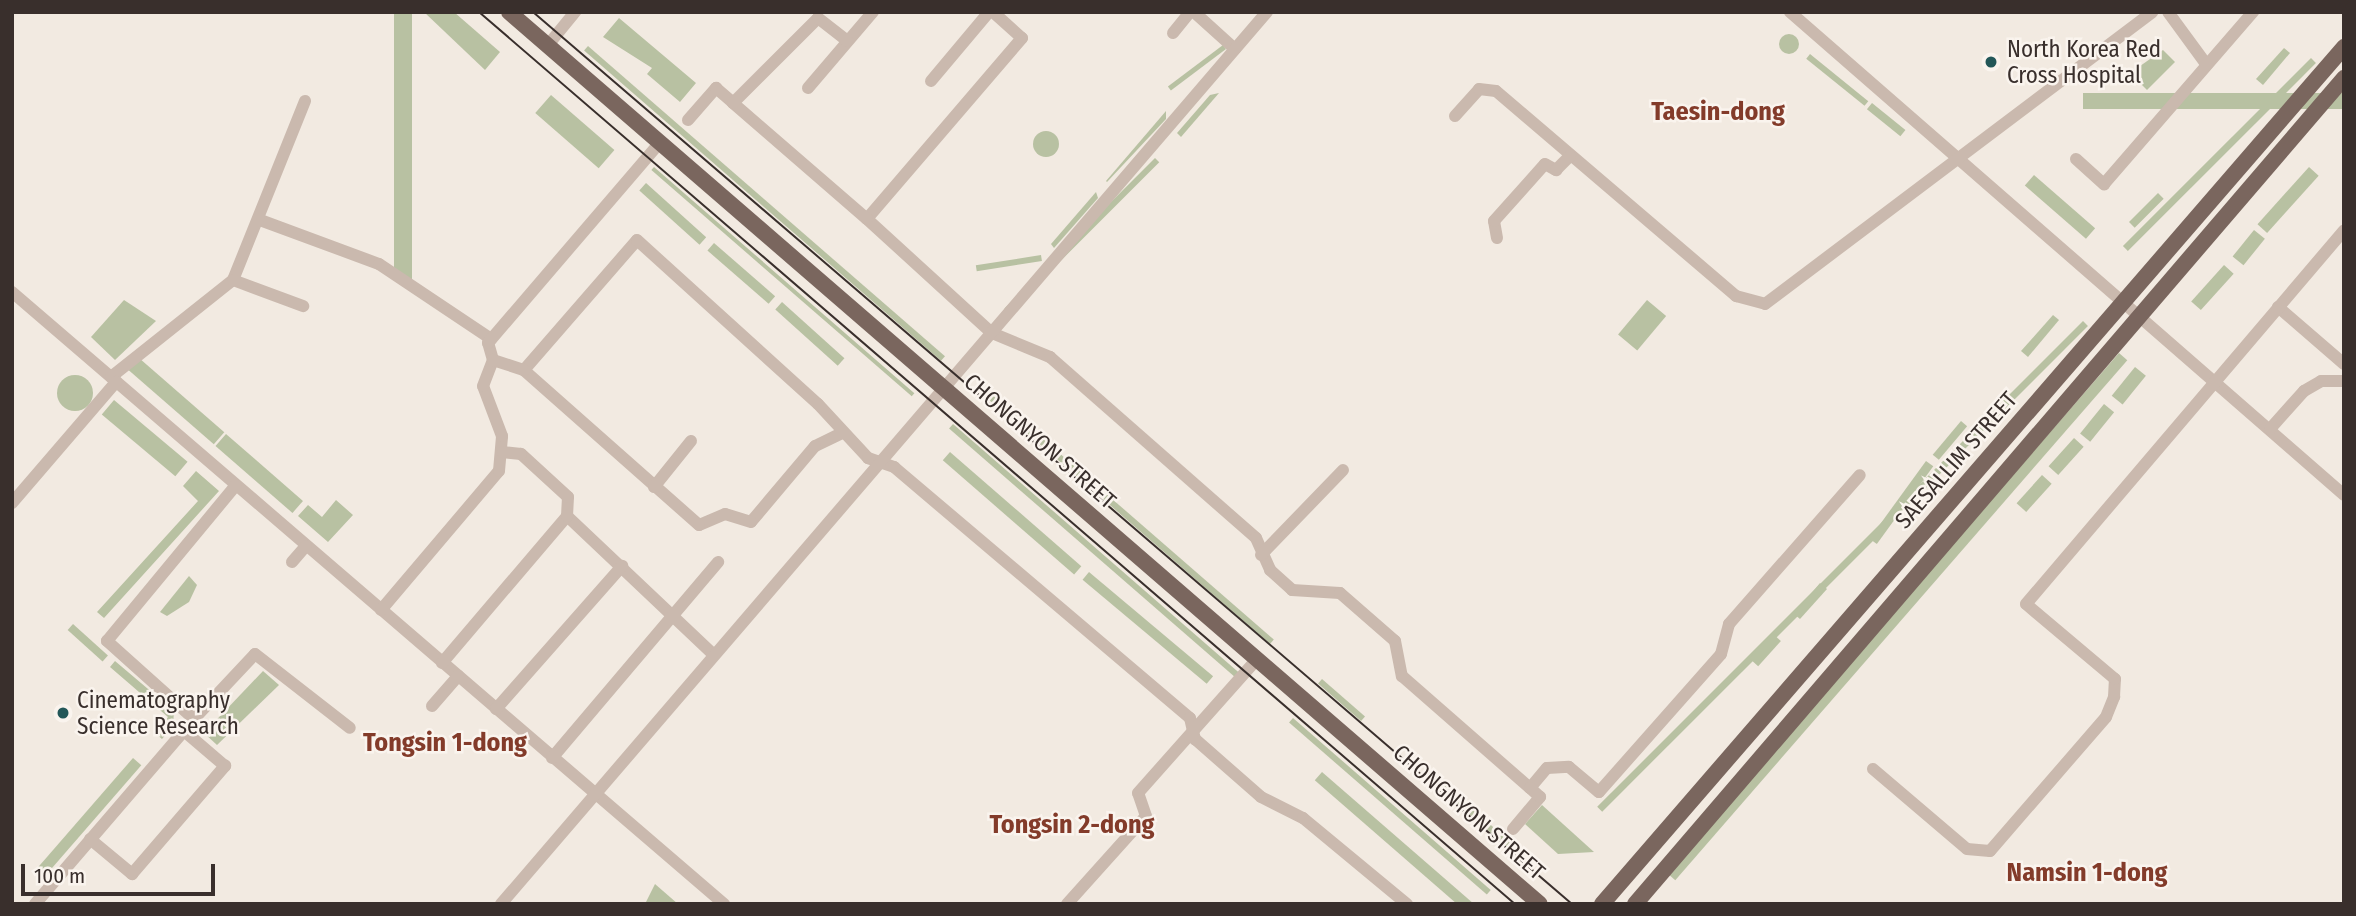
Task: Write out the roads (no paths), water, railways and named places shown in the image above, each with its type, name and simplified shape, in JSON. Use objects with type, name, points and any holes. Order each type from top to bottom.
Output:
[{"type":"main road","name":"CHONGNYON STREET","points":[[509,12],[1540,904]]},
{"type":"main road","name":"SAESALLIM STREET","points":[[1602,904],[2344,47]]},
{"type":"main road","name":"SAESALLIM STREET","points":[[1635,904],[2344,78]]},
{"type":"street","points":[[548,45],[575,12]]},
{"type":"street","points":[[808,88],[873,12]]},
{"type":"street","points":[[867,219],[1022,38],[991,12],[930,81]]},
{"type":"street","points":[[1173,33],[1192,12],[1235,49]]},
{"type":"street","points":[[501,904],[1267,12]]},
{"type":"street","points":[[1790,12],[2344,495]]},
{"type":"street","points":[[1455,116],[1488,86],[1736,296],[1765,304],[1955,158],[2152,12]]},
{"type":"street","points":[[2168,12],[2206,64]]},
{"type":"street","points":[[2076,159],[2104,184],[2253,12]]},
{"type":"street","points":[[733,103],[818,19],[846,41]]},
{"type":"street","points":[[688,120],[716,88],[867,219],[992,333],[1037,346],[1050,357],[1256,538],[1261,555],[1293,590],[1340,593],[1395,641],[1402,676],[1540,797],[1513,829]]},
{"type":"street","points":[[12,502],[114,380],[233,280],[260,220],[305,101]]},
{"type":"street","points":[[381,610],[486,491],[503,452],[499,421],[482,386],[493,360],[491,339],[660,142]]},
{"type":"street","points":[[1497,238],[1494,221],[1545,164],[1556,170],[1570,156]]},
{"type":"street","points":[[260,220],[379,264],[491,339]]},
{"type":"street","points":[[1873,769],[1966,849],[1980,855],[1990,851],[2106,717],[2115,697],[2115,680],[2026,604],[2344,231]]},
{"type":"street","points":[[524,370],[637,240],[842,433],[1180,710],[1193,731],[1261,797],[1303,818],[1407,904]]},
{"type":"street","points":[[233,280],[303,306]]},
{"type":"street","points":[[12,292],[724,904]]},
{"type":"street","points":[[2278,307],[2344,364]]},
{"type":"street","points":[[493,360],[524,370],[699,525],[725,514],[751,522],[815,446],[842,433]]},
{"type":"street","points":[[2270,429],[2304,391],[2320,382],[2344,381]]},
{"type":"street","points":[[654,487],[691,441]]},
{"type":"street","points":[[442,663],[567,516],[568,498],[521,454],[503,452]]},
{"type":"street","points":[[1261,555],[1343,470]]},
{"type":"street","points":[[1530,788],[1547,768],[1569,767],[1599,792],[1721,654],[1729,624],[1860,475]]},
{"type":"street","points":[[194,719],[107,641],[236,485]]},
{"type":"street","points":[[567,516],[714,655]]},
{"type":"street","points":[[292,562],[306,546]]},
{"type":"street","points":[[552,758],[718,562]]},
{"type":"street","points":[[496,709],[622,566]]},
{"type":"street","points":[[35,904],[194,719],[255,654],[262,654],[350,728]]},
{"type":"street","points":[[1067,904],[1146,816],[1138,793],[1257,659]]},
{"type":"street","points":[[432,706],[458,676]]},
{"type":"street","points":[[90,839],[132,874],[225,766],[184,731]]},
{"type":"tram line","points":[[479,12],[1515,904]]},
{"type":"tram line","points":[[533,12],[1572,904]]},
{"type":"place","name":"North Korea Red Cross Hospital","points":[[1991,62]]},
{"type":"place","name":"Cinematography Science Research","points":[[63,713]]},
{"type":"district","name":"Taesin-dong","points":[[1718,112]]},
{"type":"district","name":"Tongsin 1-dong","points":[[445,743]]},
{"type":"district","name":"Tongsin 2-dong","points":[[1072,825]]},
{"type":"district","name":"Namsin 1-dong","points":[[2087,873]]}]
